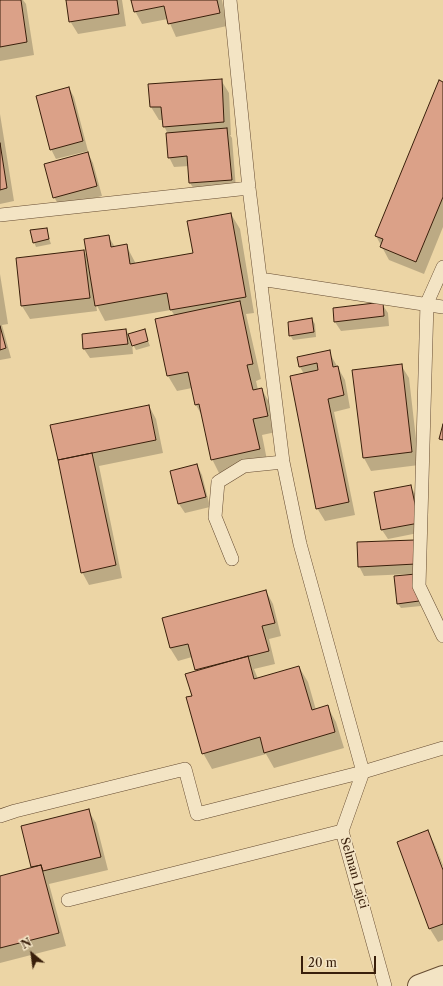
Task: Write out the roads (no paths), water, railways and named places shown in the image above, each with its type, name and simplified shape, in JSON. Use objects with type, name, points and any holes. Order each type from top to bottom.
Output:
[{"type":"lane","points":[[230,0],[249,188],[284,462],[300,544],[363,772]]},
{"type":"lane","points":[[0,215],[249,188]]},
{"type":"lane","points":[[443,267],[427,303],[419,586],[443,636]]},
{"type":"lane","points":[[260,279],[427,303],[443,307]]},
{"type":"lane","points":[[232,559],[215,517],[218,482],[244,466],[284,462]]},
{"type":"lane","points":[[0,816],[185,769],[197,814],[363,772],[443,748]]},
{"type":"lane","name":"Selman Lajci","points":[[363,772],[342,831],[385,986]]},
{"type":"lane","points":[[68,900],[342,831]]}]
